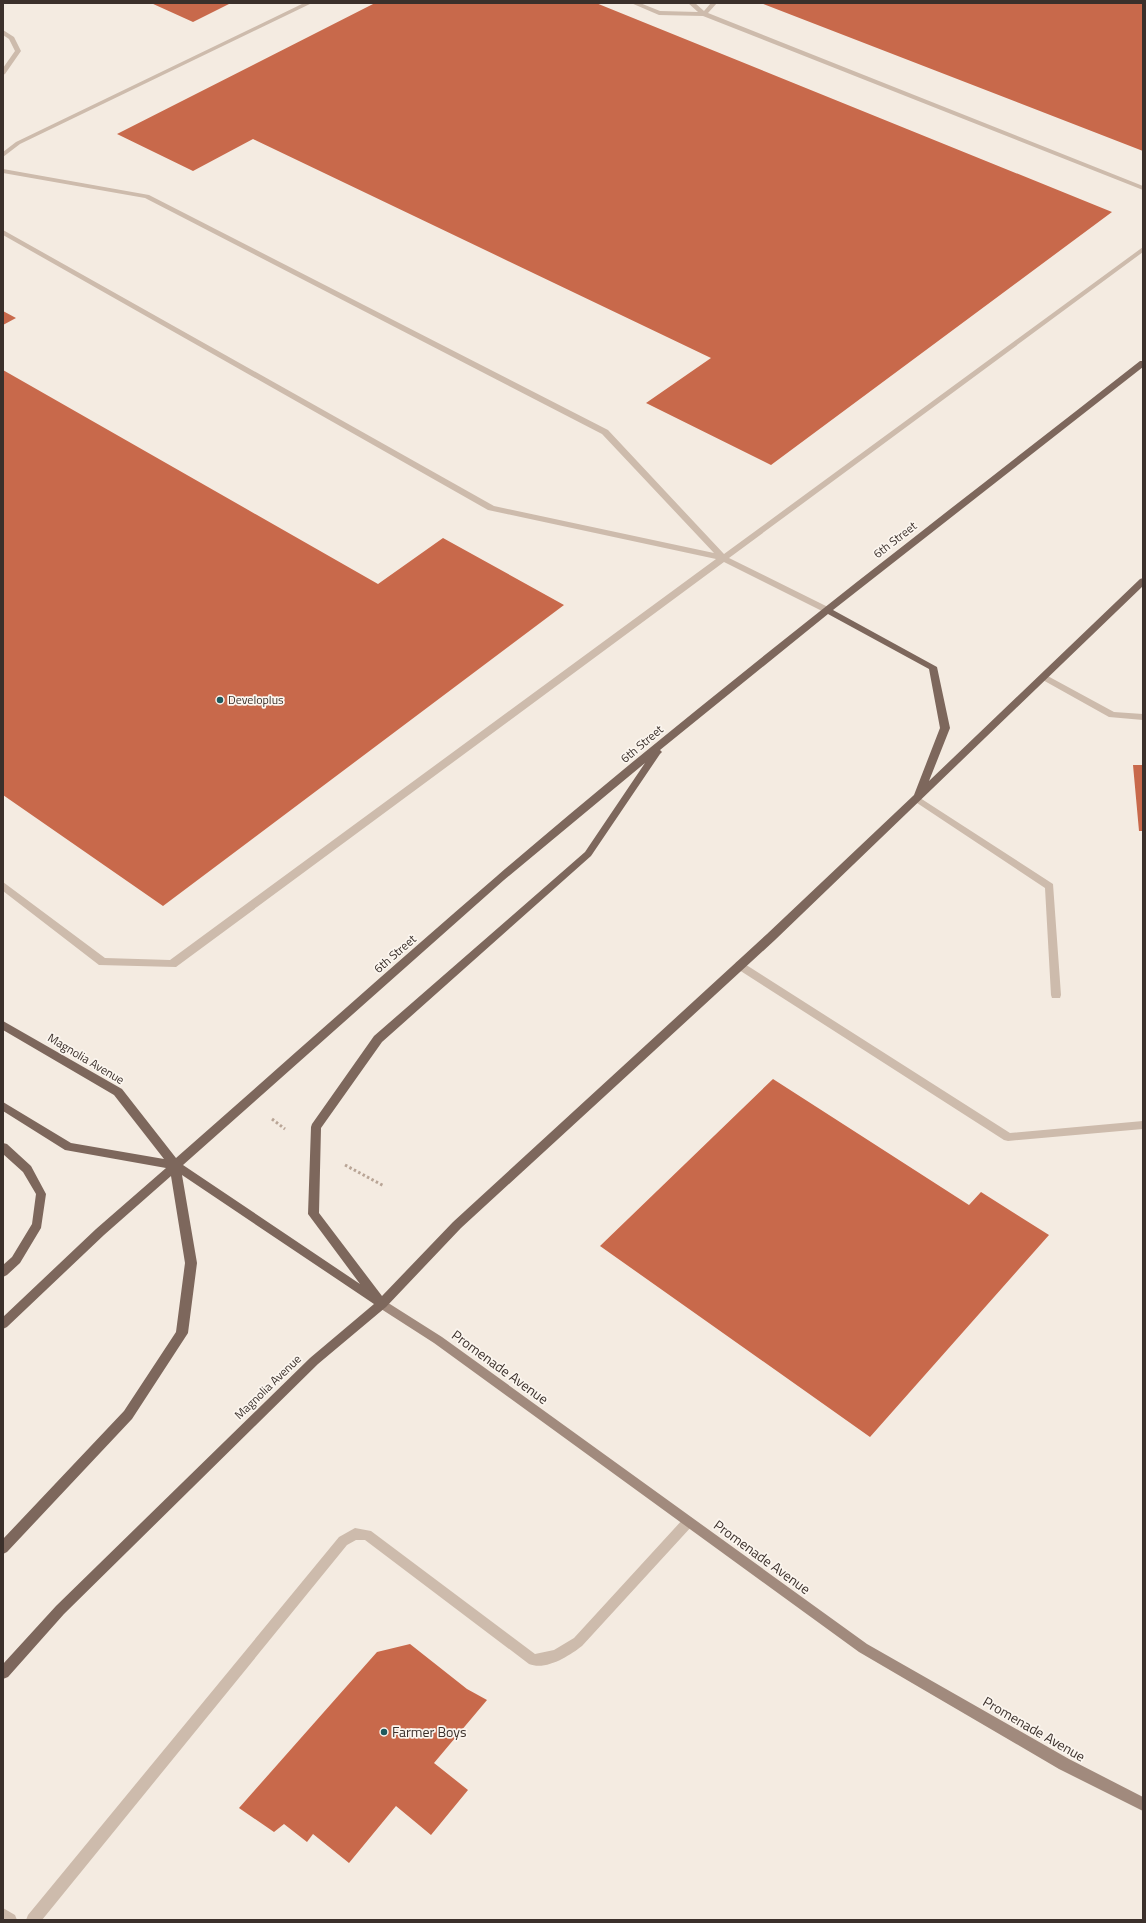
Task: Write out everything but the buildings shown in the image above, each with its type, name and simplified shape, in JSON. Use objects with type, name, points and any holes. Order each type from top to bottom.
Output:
[{"type":"main road","name":"6th Street","points":[[175,1165],[501,878],[665,742],[827,610],[1143,363]]},
{"type":"main road","points":[[665,742],[588,854],[378,1039],[316,1127],[313,1214],[382,1304],[457,1225],[740,965],[917,799],[1143,581]]},
{"type":"main road","points":[[827,610],[933,667],[945,728],[917,799]]},
{"type":"main road","name":"Magnolia Avenue","points":[[3,1025],[118,1092],[175,1165],[382,1304],[298,1376],[60,1610],[3,1673]]},
{"type":"main road","name":"Magnolia Avenue","points":[[3,1106],[69,1147],[175,1165]]},
{"type":"main road","points":[[3,1147],[27,1169],[41,1194],[37,1224],[16,1260],[3,1272]]},
{"type":"main road","points":[[3,1324],[100,1232],[175,1165]]},
{"type":"main road","points":[[3,1548],[128,1415],[182,1333],[191,1263],[175,1165]]},
{"type":"main road","name":"Promenade Avenue","points":[[382,1304],[438,1340],[863,1648],[1064,1764],[1143,1804]]},
{"type":"lane","points":[[3,155],[18,143],[309,3]]},
{"type":"lane","points":[[634,3],[659,13],[704,14],[714,3]]},
{"type":"lane","points":[[691,3],[704,14],[1143,188]]},
{"type":"lane","points":[[3,32],[12,38],[18,51],[3,73]]},
{"type":"lane","points":[[3,171],[147,196],[604,432],[723,558]]},
{"type":"lane","points":[[3,232],[491,508],[723,558],[827,610]]},
{"type":"lane","points":[[3,886],[103,962],[172,964],[1143,249]]},
{"type":"lane","points":[[1044,677],[1112,715],[1143,717]]},
{"type":"lane","points":[[917,799],[1050,886],[1056,995]]},
{"type":"lane","points":[[740,965],[1008,1137],[1143,1125]]},
{"type":"lane","points":[[33,1920],[343,1541],[355,1534],[367,1535],[533,1660],[548,1659],[566,1652],[578,1642],[688,1522]]},
{"type":"lane","points":[[3,1915],[10,1920]]},
{"type":"path","points":[[345,1165],[384,1186]]},
{"type":"place","name":"Developlus","points":[[220,700]]},
{"type":"place","name":"Farmer Boys","points":[[384,1732]]}]
